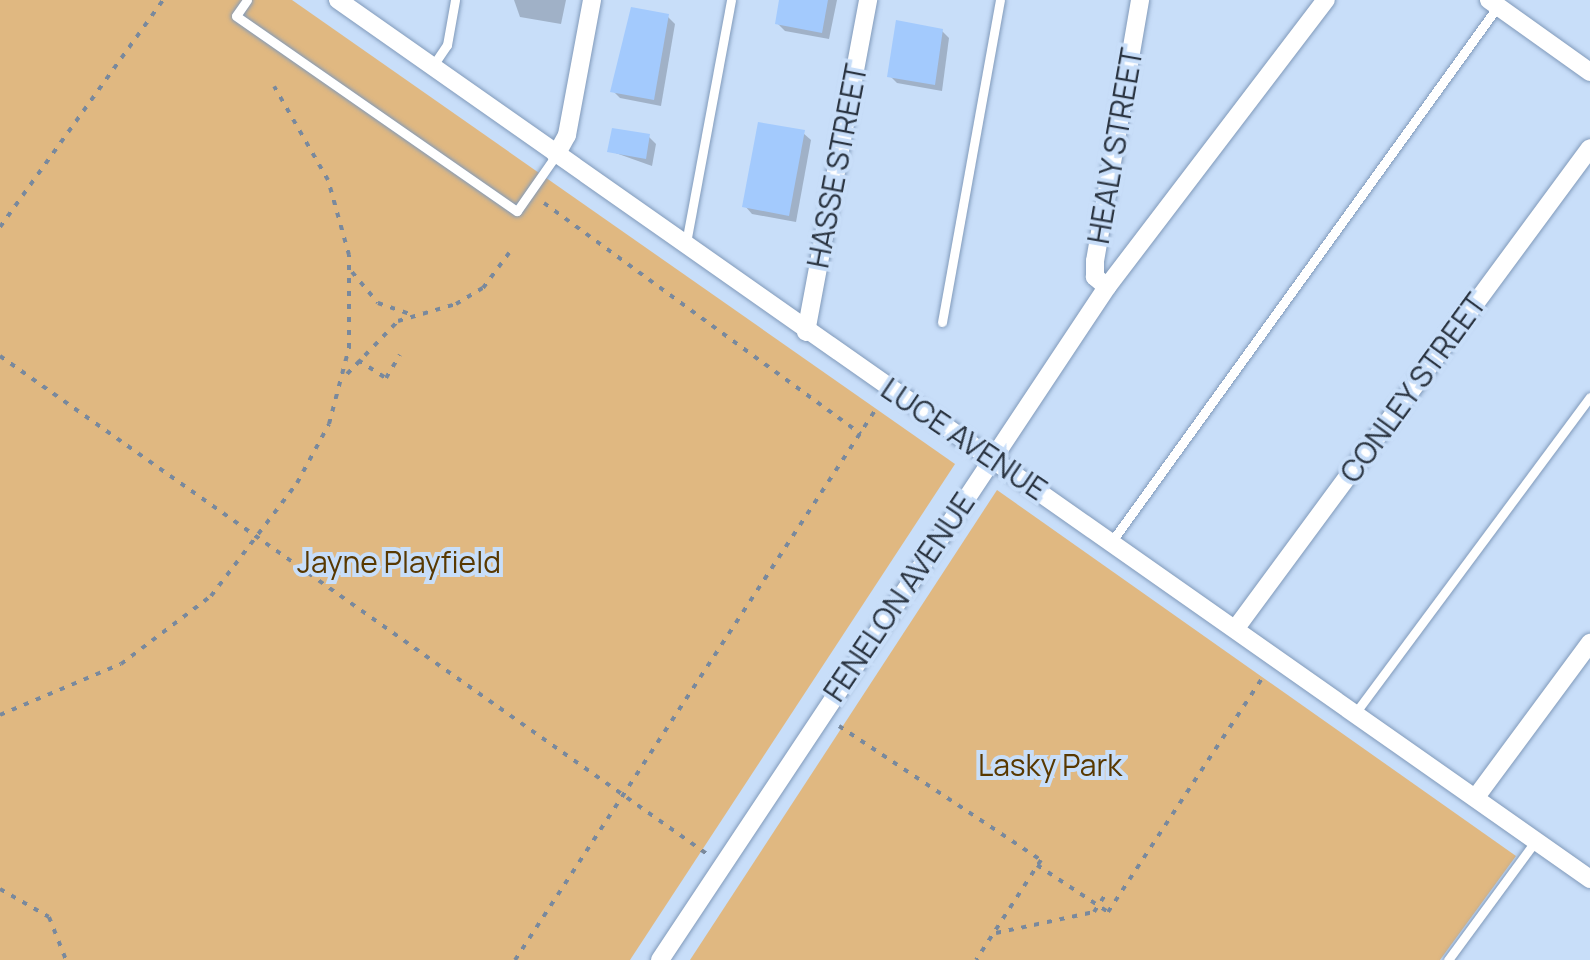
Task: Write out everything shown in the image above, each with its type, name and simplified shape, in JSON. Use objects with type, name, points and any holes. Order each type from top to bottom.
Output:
[{"type":"street","name":"LUCE AVENUE","points":[[338,0],[1590,879]]},
{"type":"street","points":[[556,155],[567,135],[592,0]]},
{"type":"street","name":"HASSE STREET","points":[[806,332],[868,0]]},
{"type":"street","name":"HEALY STREET","points":[[1107,287],[1094,270],[1140,0]]},
{"type":"street","name":"FENELON AVENUE","points":[[660,960],[991,458],[1082,332],[1107,287],[1326,0]]},
{"type":"street","points":[[1497,2],[1590,72]]},
{"type":"street","name":"CONLEY STREET","points":[[1236,628],[1590,148]]},
{"type":"street","points":[[1476,797],[1590,643]]},
{"type":"lane","points":[[247,0],[236,16],[517,211],[556,155]]},
{"type":"lane","points":[[432,67],[447,44],[456,0]]},
{"type":"lane","points":[[685,246],[731,0]]},
{"type":"lane","points":[[942,322],[1000,0]]},
{"type":"lane","points":[[1112,541],[1497,2]]},
{"type":"lane","points":[[1356,712],[1590,397]]},
{"type":"lane","points":[[1448,960],[1536,840]]},
{"type":"path","points":[[0,227],[163,0]]},
{"type":"path","points":[[0,714],[80,686],[148,647],[211,596],[258,538],[320,444],[344,377],[350,271],[328,180],[274,86]]},
{"type":"path","points":[[544,204],[861,434]]},
{"type":"path","points":[[344,377],[410,314],[471,298],[510,253]]},
{"type":"path","points":[[350,271],[378,303],[410,314]]},
{"type":"path","points":[[358,360],[386,378],[400,355]]},
{"type":"path","points":[[0,356],[622,798],[724,864]]},
{"type":"path","points":[[515,960],[888,388]]},
{"type":"path","points":[[1037,865],[1108,912],[1264,675]]},
{"type":"path","points":[[839,726],[1041,860],[976,960]]},
{"type":"path","points":[[0,889],[49,917],[66,960]]},
{"type":"path","points":[[993,933],[1094,912],[1105,895]]},
{"type":"green space","name":"Jayne Playfield","points":[[0,0],[292,0],[955,464],[630,960],[0,960]]},
{"type":"green space","name":"Lasky Park","points":[[997,490],[1516,856],[1440,960],[690,960]]},
{"type":"building","points":[[779,0],[828,0],[822,33],[775,24]]},
{"type":"building","points":[[631,7],[669,14],[654,100],[610,92]]},
{"type":"building","points":[[896,20],[943,29],[935,85],[887,77]]},
{"type":"building","points":[[758,122],[805,130],[789,216],[742,207]]},
{"type":"building","points":[[612,128],[650,134],[646,159],[607,152]]}]
